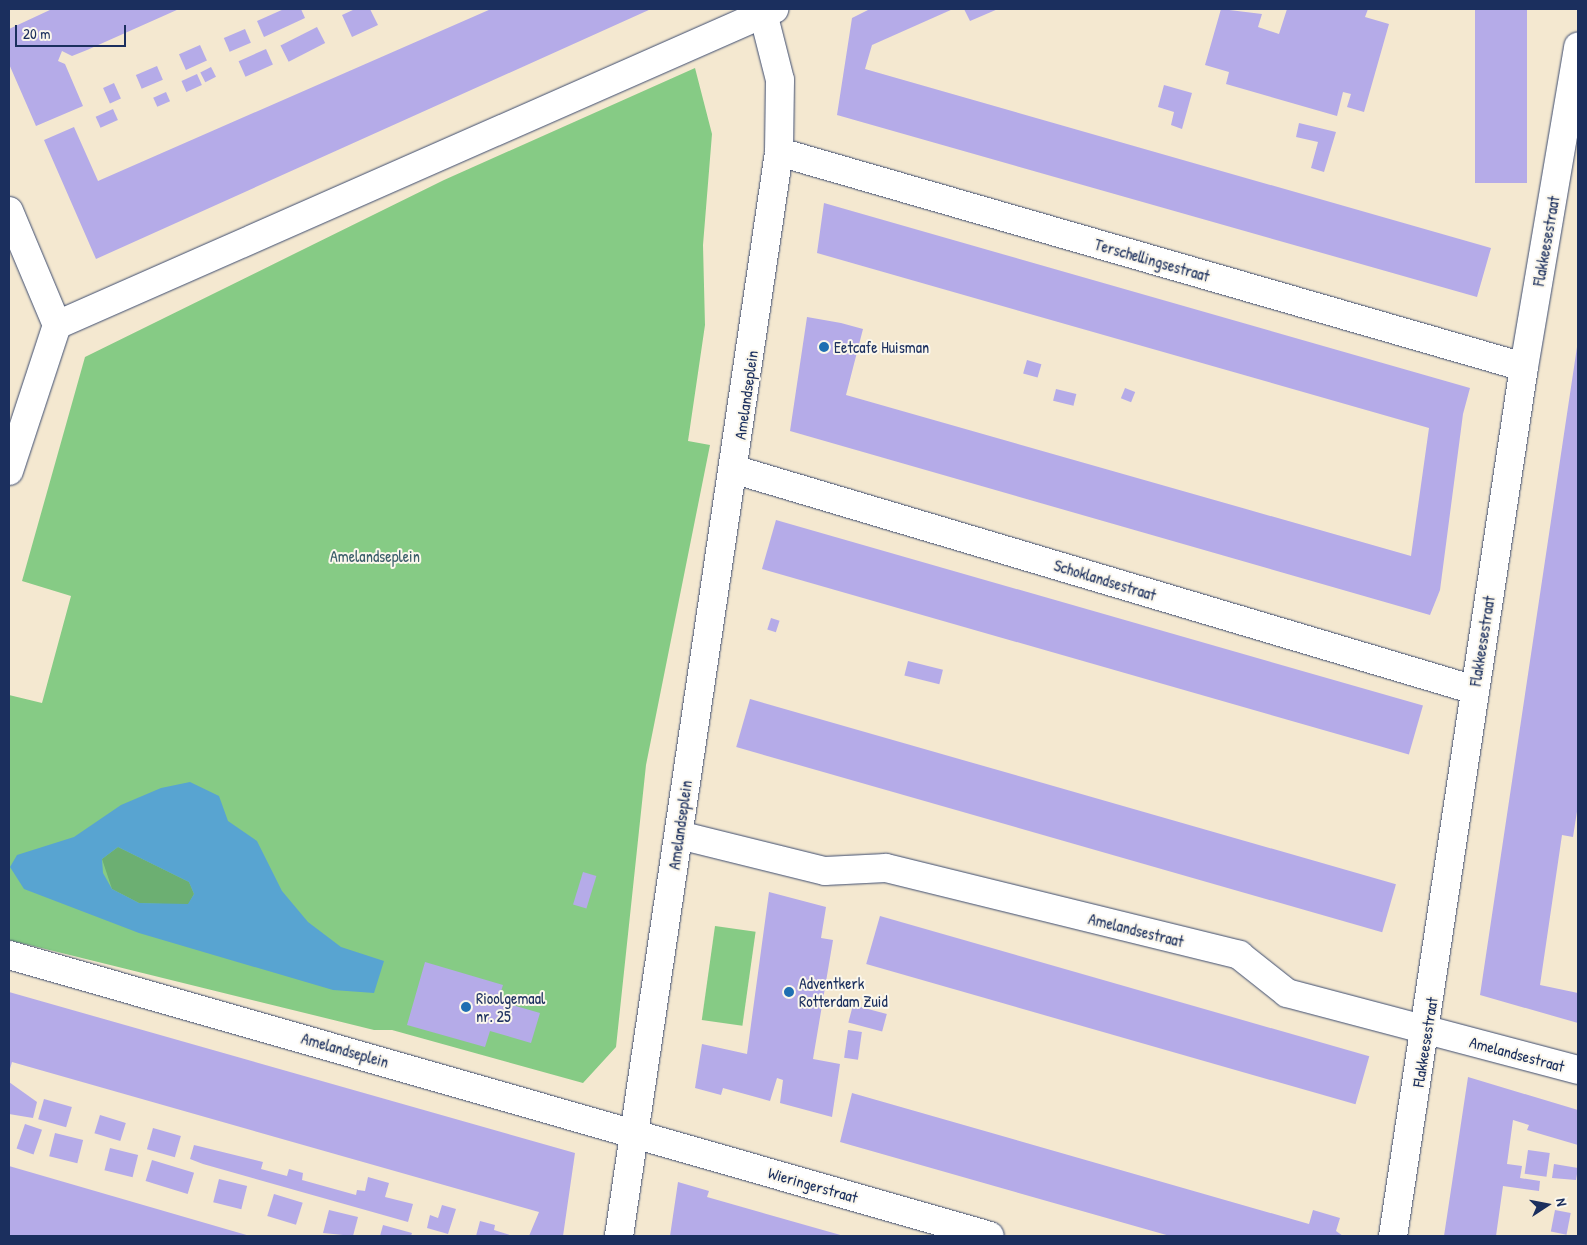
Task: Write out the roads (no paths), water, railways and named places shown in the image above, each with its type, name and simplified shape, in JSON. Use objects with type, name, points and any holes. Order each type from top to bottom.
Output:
[{"type":"street","name":"Amelandseplein","points":[[9,954],[636,1134],[679,835],[736,470],[779,152],[780,80],[767,10],[57,325]]},
{"type":"street","name":"Flakkeesestraat","points":[[1394,1236],[1428,1030],[1475,690],[1524,367],[1578,47]]},
{"type":"street","name":"Terschellingsestraat","points":[[779,152],[1524,367]]},
{"type":"street","points":[[9,211],[57,325],[9,470]]},
{"type":"street","name":"Schoklandsestraat","points":[[736,470],[1475,690]]},
{"type":"street","name":"Amelandsestraat","points":[[679,835],[826,871],[886,868],[1239,955],[1287,993],[1578,1070]]},
{"type":"street","points":[[619,1236],[636,1134]]},
{"type":"street","name":"Wieringerstraat","points":[[636,1134],[990,1236]]},
{"type":"water","points":[[190,782],[219,796],[228,821],[257,841],[282,891],[308,922],[341,947],[384,961],[374,993],[333,990],[139,933],[24,889],[10,867],[17,855],[74,837],[121,805],[161,788]],"holes":[[[118,847],[189,882],[194,894],[188,904],[139,903],[112,889],[103,873],[102,859]]]},
{"type":"place","name":"Eetcafe Huisman","points":[[824,347]]},
{"type":"place","name":"Adventkerk Rotterdam Zuid","points":[[789,992]]},
{"type":"place","name":"Rioolgemaal nr. 25","points":[[466,1007]]}]
